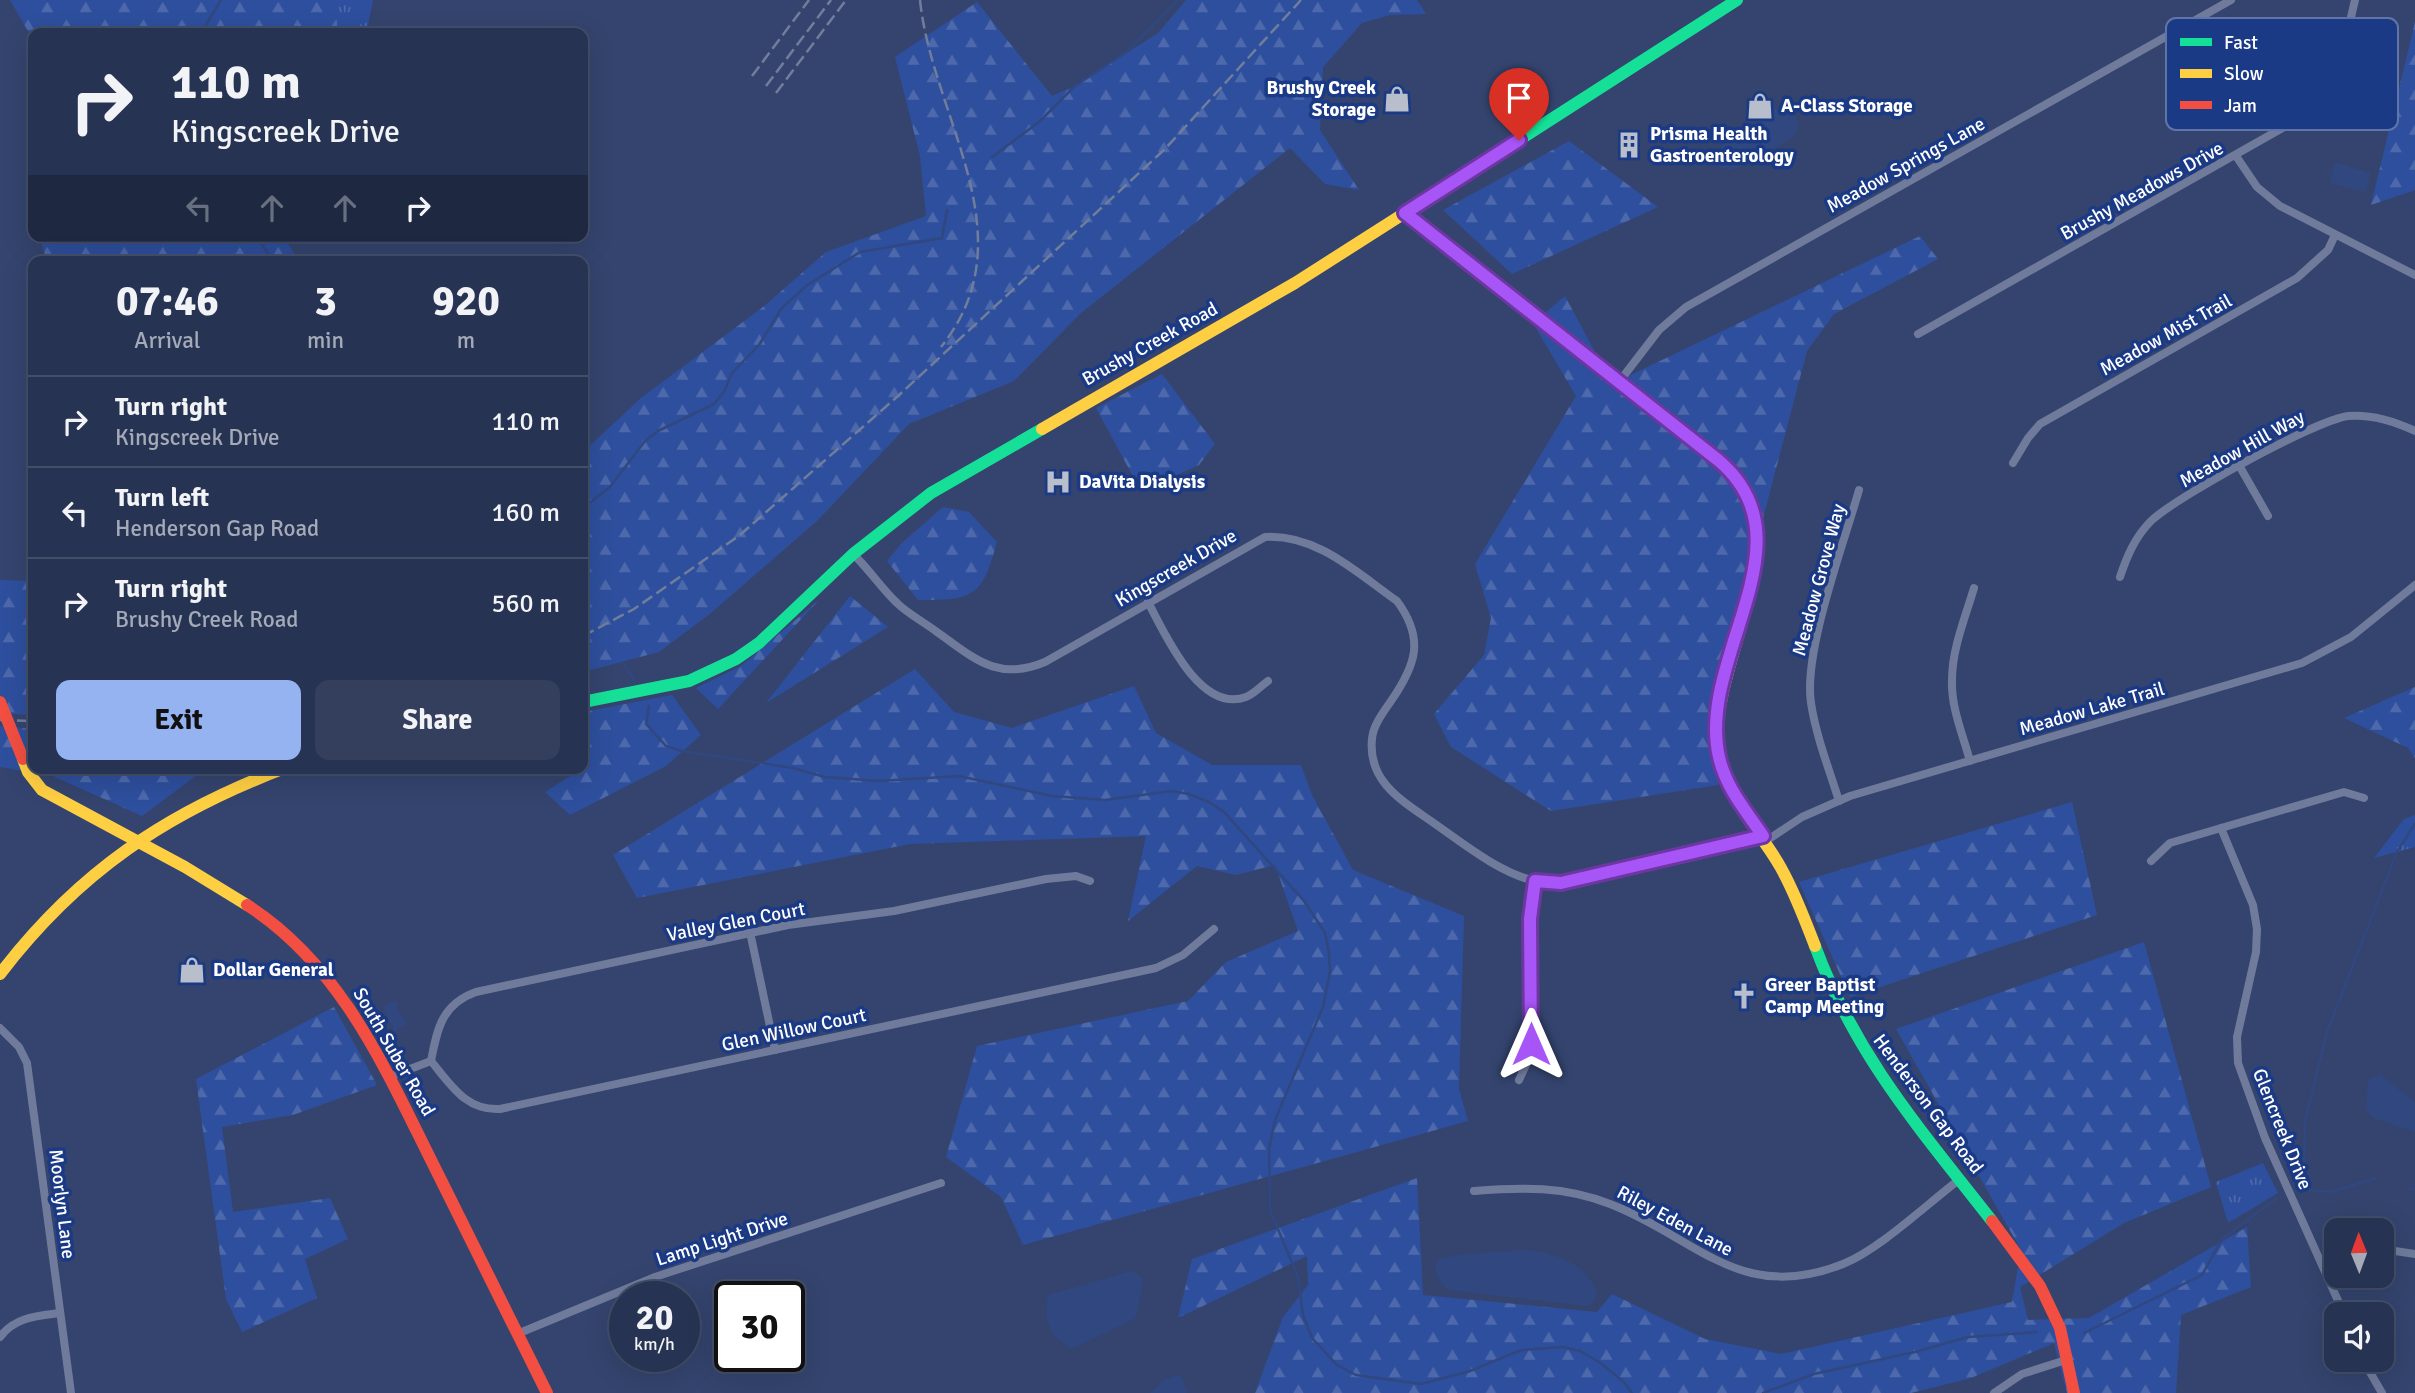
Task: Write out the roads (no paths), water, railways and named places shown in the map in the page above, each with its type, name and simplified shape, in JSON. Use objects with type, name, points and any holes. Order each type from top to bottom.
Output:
[{"type":"street","name":"Brushy Creek Road","points":[[588,701],[653,690],[701,677],[725,666],[759,643],[888,524],[960,475],[1234,319],[1737,0]]},
{"type":"street","name":"Meadow Springs Lane","points":[[2199,18],[2231,0]]},
{"type":"street","name":"Brushy Meadows Drive","points":[[2351,18],[2355,0]]},
{"type":"street","name":"Meadow Springs Lane","points":[[1619,382],[1659,330],[1686,307],[2166,37]]},
{"type":"street","name":"Brushy Meadows Drive","points":[[1919,334],[2280,130]]},
{"type":"street","points":[[2236,156],[2249,178],[2266,196],[2335,235],[2415,275]]},
{"type":"street","name":"Henderson Gap Road","points":[[1405,213],[1727,467],[1742,485],[1752,505],[1757,555],[1754,576],[1721,683],[1716,742],[1728,783],[1783,872],[1827,982],[1858,1043],[2040,1286],[2060,1328],[2074,1393]]},
{"type":"street","name":"Meadow Mist Trail","points":[[2013,463],[2040,424],[2297,278],[2328,250],[2335,235]]},
{"type":"street","name":"Meadow Hill Way","points":[[2120,577],[2134,543],[2153,519],[2305,430],[2340,418],[2373,417],[2415,431]]},
{"type":"street","points":[[2240,467],[2268,516]]},
{"type":"street","name":"Meadow Grove Way","points":[[1839,801],[1815,722],[1810,683],[1816,641],[1859,490]]},
{"type":"street","name":"Kingscreek Drive","points":[[853,554],[897,604],[988,666],[1006,670],[1026,669],[1045,662],[1246,545],[1265,537],[1282,536],[1302,540],[1322,550],[1397,601],[1413,628],[1414,659],[1378,719],[1372,737],[1376,772],[1386,789],[1490,859],[1535,881],[1561,883],[1764,839]]},
{"type":"street","name":"Meadow Lake Trail","points":[[1764,839],[1802,817],[1839,801],[2302,663],[2351,637],[2415,585]]},
{"type":"street","points":[[1970,761],[1956,712],[1952,681],[1956,649],[1974,588]]},
{"type":"street","points":[[1148,602],[1194,680],[1217,697],[1232,700],[1248,697],[1268,681]]},
{"type":"street","name":"South Suber Road","points":[[0,702],[28,772]]},
{"type":"street","name":"South Suber Road","points":[[30,774],[42,790],[235,898],[290,936],[334,986],[365,1033],[547,1393]]},
{"type":"street","points":[[0,974],[57,905],[134,842],[219,792],[268,774]]},
{"type":"street","points":[[2151,861],[2170,844],[2221,828],[2344,792],[2364,797]]},
{"type":"street","name":"Glencreek Drive","points":[[2221,828],[2253,905],[2257,929],[2256,952],[2237,1037],[2238,1063],[2265,1138],[2339,1302]]},
{"type":"street","name":"Valley Glen Court","points":[[431,1061],[441,1020],[452,1006],[467,995],[750,932],[894,911],[1046,879],[1076,876],[1090,881]]},
{"type":"street","points":[[1518,1080],[1530,1056],[1530,919],[1535,881]]},
{"type":"street","name":"Glen Willow Court","points":[[431,1061],[464,1100],[490,1110],[1156,968],[1183,955],[1213,929]]},
{"type":"street","points":[[750,932],[775,1050]]},
{"type":"street","name":"Moorlyn Lane","points":[[0,1028],[19,1047],[27,1063],[71,1393]]},
{"type":"street","points":[[388,1077],[431,1061]]},
{"type":"street","name":"Riley Eden Lane","points":[[1474,1191],[1539,1187],[1570,1191],[1612,1204],[1731,1269],[1775,1276],[1803,1275],[1846,1262],[1960,1179]]},
{"type":"street","name":"Lamp Light Drive","points":[[517,1334],[655,1277],[941,1183]]},
{"type":"street","points":[[2394,1251],[2415,1254]]},
{"type":"street","points":[[0,1336],[17,1322],[60,1313]]},
{"type":"street","points":[[1994,1393],[2022,1374],[2066,1360]]},
{"type":"street","points":[[2370,1372],[2382,1393]]},
{"type":"waterway","points":[[204,28],[221,0]]},
{"type":"waterway","points":[[992,157],[1039,122],[1075,86],[1129,50],[1178,0]]},
{"type":"waterway","points":[[588,504],[610,487],[645,441],[658,431],[714,404],[724,392],[732,373],[759,345],[781,309],[806,286],[860,252],[942,238],[947,210]]},
{"type":"waterway","points":[[260,242],[270,256]]},
{"type":"waterway","points":[[623,663],[634,680]]},
{"type":"waterway","points":[[649,706],[646,724],[666,746],[682,751],[793,768],[825,777],[879,781],[959,776],[1052,796],[1105,800],[1171,791],[1189,794],[1224,812],[1305,902],[1325,933],[1329,952],[1330,972],[1323,1007],[1275,1120],[1269,1149],[1270,1210],[1298,1277],[1303,1315],[1312,1338],[1337,1365],[1356,1375],[1421,1384],[1470,1371],[1521,1350],[1563,1347],[1580,1351],[1599,1362],[1624,1382],[1632,1393]]},
{"type":"waterway","points":[[2304,1188],[2305,1121],[2327,1032],[2397,852],[2415,824]]},
{"type":"waterway","points":[[2300,1189],[2330,1192],[2377,1178]]},
{"type":"waterway","points":[[2410,1189],[2415,1188]]},
{"type":"waterway","points":[[2084,1333],[2202,1275],[2222,1239],[2277,1198]]},
{"type":"waterway","points":[[1763,1393],[1814,1374],[1915,1352],[1968,1337],[2037,1332]]},
{"type":"railway","points":[[752,76],[809,0]]},
{"type":"railway","points":[[766,86],[831,0]]},
{"type":"railway","points":[[776,93],[846,0]]},
{"type":"railway","points":[[920,0],[928,44],[968,176],[977,220],[977,263],[966,305],[941,347]]},
{"type":"railway","points":[[588,633],[634,609],[740,535],[898,396],[1165,149],[1301,0]]},
{"type":"railway","points":[[0,720],[28,721]]},
{"type":"place","name":"Brushy Creek Storage","points":[[1397,99]]},
{"type":"place","name":"A-Class Storage","points":[[1760,106]]},
{"type":"place","name":"Prisma Health Gastroenterology","points":[[1629,145]]},
{"type":"place","name":"DaVita Dialysis","points":[[1058,482]]},
{"type":"place","name":"Dollar General","points":[[192,970]]},
{"type":"place","name":"Greer Baptist Camp Meeting","points":[[1744,996]]}]
